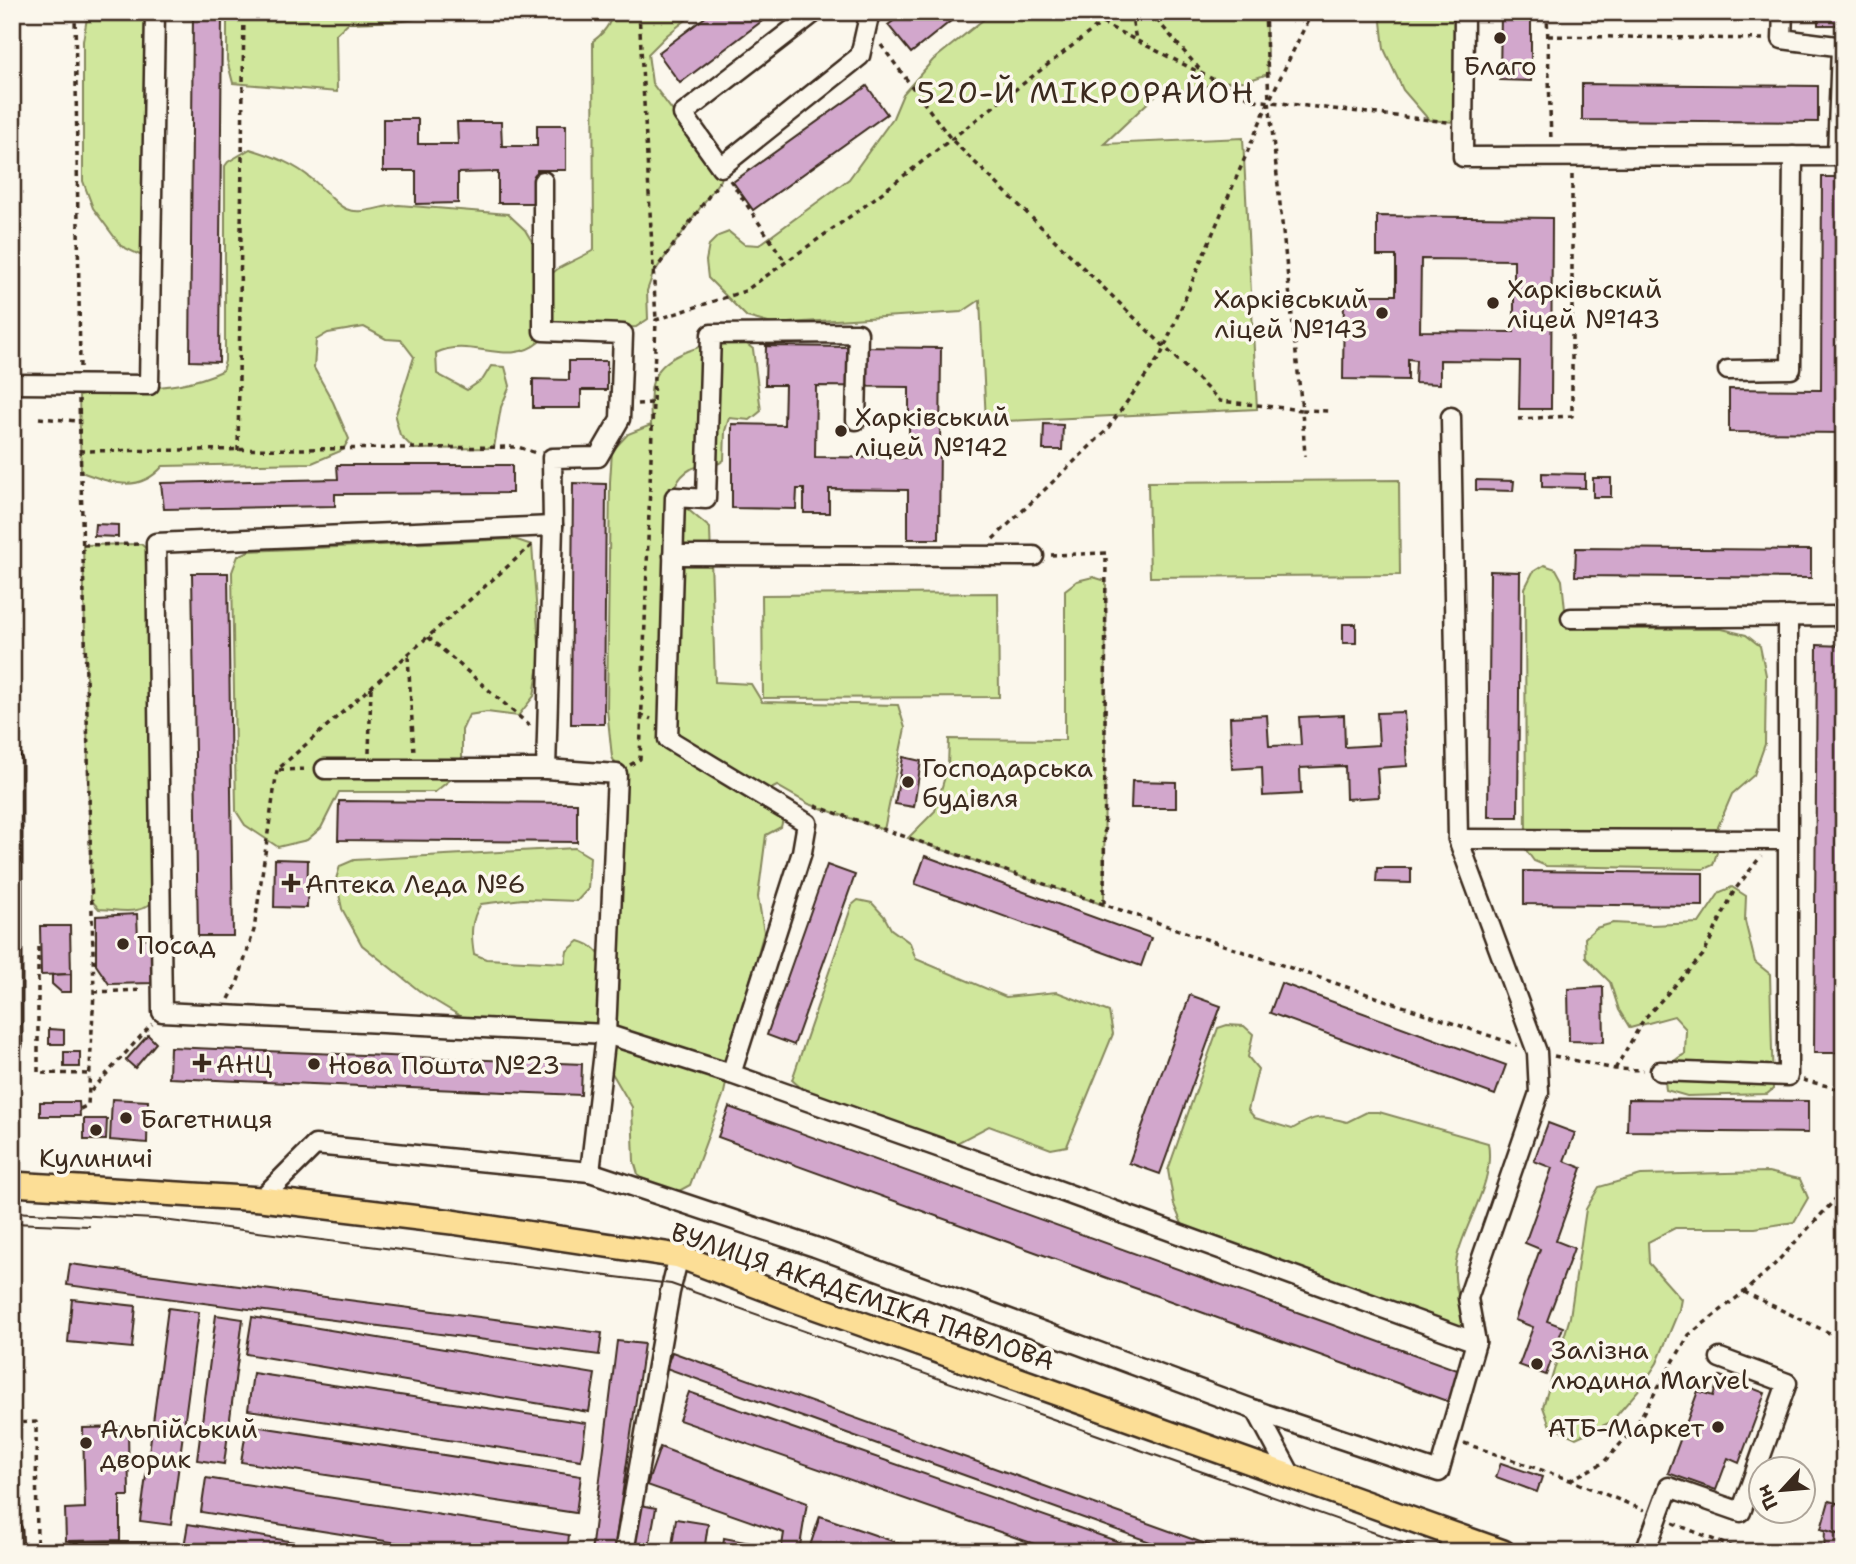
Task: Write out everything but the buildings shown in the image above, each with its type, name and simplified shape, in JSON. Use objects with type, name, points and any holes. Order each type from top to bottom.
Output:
[{"type":"main road","name":"ВУЛИЦЯ АКАДЕМІКА ПАВЛОВА","points":[[12,1184],[261,1199],[452,1222],[679,1256],[792,1299],[1292,1477],[1450,1543],[1503,1552]]},
{"type":"street","points":[[12,384],[149,384],[155,12]]},
{"type":"street","points":[[815,12],[683,114],[721,167],[860,55],[868,19]]},
{"type":"street","points":[[1464,12],[1463,158],[1838,156],[1842,47],[1782,39],[1783,12]]},
{"type":"street","points":[[1728,370],[1791,369],[1793,156]]},
{"type":"street","points":[[543,181],[543,331],[623,334],[620,419],[598,457],[552,458],[553,526],[546,769]]},
{"type":"street","points":[[731,1074],[802,852],[807,823],[668,739],[675,497],[706,499],[711,334],[858,333],[856,420]]},
{"type":"street","points":[[261,1199],[315,1145],[590,1172],[815,1247],[1256,1410],[1439,1472],[1476,1342],[1468,1298],[1539,1093],[1537,1052],[1458,839],[1451,417]]},
{"type":"street","points":[[553,526],[156,543],[162,1012],[606,1034],[731,1074],[1476,1342]]},
{"type":"street","points":[[673,555],[1034,556]]},
{"type":"street","points":[[1572,618],[1844,615]]},
{"type":"street","points":[[1660,1070],[1788,1076],[1781,840],[1788,616]]},
{"type":"street","points":[[12,762],[12,1045]]},
{"type":"street","points":[[326,769],[546,769],[617,774],[606,1034],[590,1172]]},
{"type":"street","points":[[1458,839],[1781,840]]},
{"type":"street","points":[[624,1552],[670,1292],[679,1256]]},
{"type":"street","points":[[1646,1552],[1668,1487],[1741,1512],[1787,1383],[1720,1359]]},
{"type":"street","points":[[1256,1410],[1292,1477]]},
{"type":"street","points":[[12,1531],[13,1552]]},
{"type":"path","points":[[75,12],[79,421],[94,992],[88,1105],[80,1109]]},
{"type":"path","points":[[238,451],[244,12]]},
{"type":"path","points":[[639,12],[656,320],[640,759]]},
{"type":"path","points":[[656,320],[745,291],[862,208],[1116,12]]},
{"type":"path","points":[[1131,12],[1136,40]]},
{"type":"path","points":[[1150,12],[1205,75]]},
{"type":"path","points":[[1265,12],[1269,101],[1305,456]]},
{"type":"path","points":[[976,556],[1105,432],[1161,355],[1269,101],[1312,12]]},
{"type":"path","points":[[1547,12],[1552,157]]},
{"type":"path","points":[[868,19],[951,139],[1220,401],[1330,411]]},
{"type":"path","points":[[1102,23],[1254,100],[1463,124]]},
{"type":"path","points":[[1548,36],[1782,39]]},
{"type":"path","points":[[1518,419],[1572,416],[1572,157]]},
{"type":"path","points":[[653,274],[725,173],[786,263]]},
{"type":"path","points":[[38,418],[79,421]]},
{"type":"path","points":[[80,451],[518,447],[552,458]]},
{"type":"path","points":[[219,1015],[237,984],[254,930],[277,770],[553,526]]},
{"type":"path","points":[[83,545],[156,543]]},
{"type":"path","points":[[1034,556],[1106,553],[1104,905]]},
{"type":"path","points":[[428,637],[547,741]]},
{"type":"path","points":[[408,654],[415,769]]},
{"type":"path","points":[[369,769],[371,687]]},
{"type":"path","points":[[640,715],[668,725]]},
{"type":"path","points":[[277,770],[326,769]]},
{"type":"path","points":[[809,804],[1537,1052],[1615,1069],[1660,1070]]},
{"type":"path","points":[[1615,1069],[1644,1019],[1703,955],[1734,891],[1781,840]]},
{"type":"path","points":[[38,947],[38,1073],[90,1074]]},
{"type":"path","points":[[94,992],[163,989]]},
{"type":"path","points":[[89,1092],[162,1012]]},
{"type":"path","points":[[1788,1076],[1844,1090]]},
{"type":"path","points":[[1570,1480],[1603,1463],[1633,1430],[1689,1335],[1774,1265],[1844,1190]]},
{"type":"path","points":[[1744,1292],[1844,1340]]},
{"type":"path","points":[[12,1423],[36,1422],[37,1552]]},
{"type":"path","points":[[1449,1438],[1570,1480],[1744,1552]]},
{"type":"green space","points":[[88,12],[152,12],[148,259],[121,246],[93,208],[83,181],[83,41]]},
{"type":"green space","points":[[227,12],[457,12],[403,21],[348,23],[336,34],[337,92],[233,83],[227,60]]},
{"type":"green space","points":[[612,12],[696,12],[648,54],[652,83],[683,125],[725,173],[653,274],[647,291],[648,319],[636,327],[560,327],[548,320],[550,279],[558,268],[594,250],[593,41],[606,28]]},
{"type":"green space","points":[[993,12],[1265,12],[1268,74],[1247,81],[1219,82],[1194,90],[1157,94],[1104,144],[1243,138],[1257,409],[986,422],[980,300],[962,312],[772,324],[747,317],[708,278],[706,261],[709,245],[718,236],[729,232],[744,244],[759,245],[849,179],[893,118],[903,94],[933,60]]},
{"type":"green space","points":[[1380,12],[1454,12],[1454,122],[1429,120],[1403,90],[1384,49]]},
{"type":"green space","points":[[250,149],[299,169],[337,203],[352,211],[399,205],[508,214],[525,230],[534,245],[539,342],[515,352],[463,348],[436,353],[437,374],[467,390],[483,379],[491,366],[505,367],[510,386],[501,407],[494,448],[414,449],[400,435],[395,417],[414,357],[401,340],[386,339],[364,327],[328,333],[316,340],[314,368],[349,439],[343,450],[312,463],[163,466],[144,480],[125,484],[81,472],[79,396],[187,383],[222,371],[225,361],[225,166]]},
{"type":"green space","points":[[719,341],[743,341],[753,349],[761,411],[750,420],[729,418],[725,431],[724,460],[686,472],[675,486],[668,508],[685,507],[710,528],[715,682],[751,684],[762,702],[898,705],[905,728],[884,830],[809,804],[777,786],[753,798],[783,819],[781,827],[766,835],[758,897],[764,932],[739,1020],[724,1093],[690,1185],[679,1191],[640,1181],[634,1161],[632,1107],[612,1073],[624,781],[612,757],[607,709],[610,482],[612,451],[628,434],[651,425],[651,390],[662,367],[679,355]]},
{"type":"green space","points":[[1399,480],[1400,575],[1150,577],[1148,482]]},
{"type":"green space","points":[[514,539],[532,545],[540,659],[534,696],[518,716],[487,712],[469,715],[462,730],[462,757],[451,779],[435,792],[339,792],[321,828],[307,840],[278,847],[245,825],[236,811],[232,572],[238,556],[249,551]]},
{"type":"green space","points":[[141,544],[152,554],[157,897],[138,910],[123,911],[99,909],[91,900],[83,545]]},
{"type":"green space","points":[[1544,565],[1556,569],[1562,580],[1567,629],[1722,629],[1746,635],[1760,646],[1766,675],[1765,744],[1754,775],[1732,794],[1718,827],[1719,846],[1713,865],[1704,869],[1546,866],[1534,861],[1526,850],[1525,588],[1533,572]]},
{"type":"green space","points":[[1093,577],[1106,581],[1104,905],[908,838],[935,811],[948,766],[949,739],[1065,740],[1065,590],[1077,581]]},
{"type":"green space","points":[[998,593],[999,697],[763,698],[762,595]]},
{"type":"green space","points":[[575,848],[590,857],[588,889],[577,901],[523,899],[481,904],[473,922],[472,941],[474,954],[486,959],[565,963],[567,951],[579,941],[591,946],[603,963],[605,985],[602,1021],[591,1027],[467,1020],[422,993],[362,945],[342,909],[336,879],[340,866],[354,860]]},
{"type":"green space","points":[[1732,887],[1746,896],[1745,921],[1755,962],[1770,974],[1773,1089],[1767,1094],[1687,1096],[1666,1090],[1665,1084],[1668,1068],[1685,1054],[1686,1029],[1674,1016],[1630,1028],[1619,1010],[1610,982],[1586,958],[1585,938],[1596,928],[1613,923],[1699,923],[1720,892]]},
{"type":"green space","points":[[858,900],[872,903],[891,929],[910,943],[916,959],[1006,997],[1057,992],[1109,1012],[1113,1034],[1067,1146],[1051,1149],[989,1126],[953,1145],[809,1095],[792,1080],[852,905]]},
{"type":"green space","points":[[1227,1025],[1244,1026],[1253,1034],[1248,1057],[1258,1069],[1248,1110],[1255,1118],[1292,1129],[1319,1118],[1347,1122],[1367,1112],[1379,1112],[1488,1143],[1489,1158],[1484,1186],[1461,1243],[1455,1266],[1456,1284],[1466,1327],[1461,1331],[1185,1231],[1174,1205],[1168,1170],[1218,1028]]},
{"type":"green space","points":[[1768,1172],[1800,1179],[1808,1198],[1794,1222],[1755,1228],[1675,1228],[1648,1242],[1649,1263],[1681,1299],[1657,1363],[1642,1386],[1611,1422],[1576,1438],[1550,1426],[1543,1407],[1570,1317],[1586,1209],[1599,1187],[1641,1175]]},
{"type":"tram line","points":[[12,1212],[155,1219],[671,1284],[1429,1552]]},
{"type":"tram line","points":[[12,1223],[89,1226]]},
{"type":"place","name":"Благо","points":[[1500,38]]},
{"type":"place","name":"Харківьский ліцей №143","points":[[1493,303]]},
{"type":"place","name":"Харківський ліцей №143","points":[[1382,313]]},
{"type":"place","name":"Харківський ліцей №142","points":[[841,431]]},
{"type":"place","name":"Господарська будівля","points":[[908,782]]},
{"type":"place","name":"Аптека Леда №6","points":[[291,883]]},
{"type":"place","name":"Посад","points":[[123,944]]},
{"type":"place","name":"АНЦ","points":[[202,1063]]},
{"type":"place","name":"Нова Пошта №23","points":[[314,1064]]},
{"type":"place","name":"Багетниця","points":[[126,1118]]},
{"type":"place","name":"Кулиничі","points":[[96,1130]]},
{"type":"place","name":"Залізна людина Marvel","points":[[1537,1364]]},
{"type":"place","name":"АТБ-Маркет","points":[[1718,1427]]},
{"type":"place","name":"Альпійський дворик","points":[[86,1443]]},
{"type":"district","name":"520-Й МІКРОРАЙОН","points":[[1086,92]]}]
